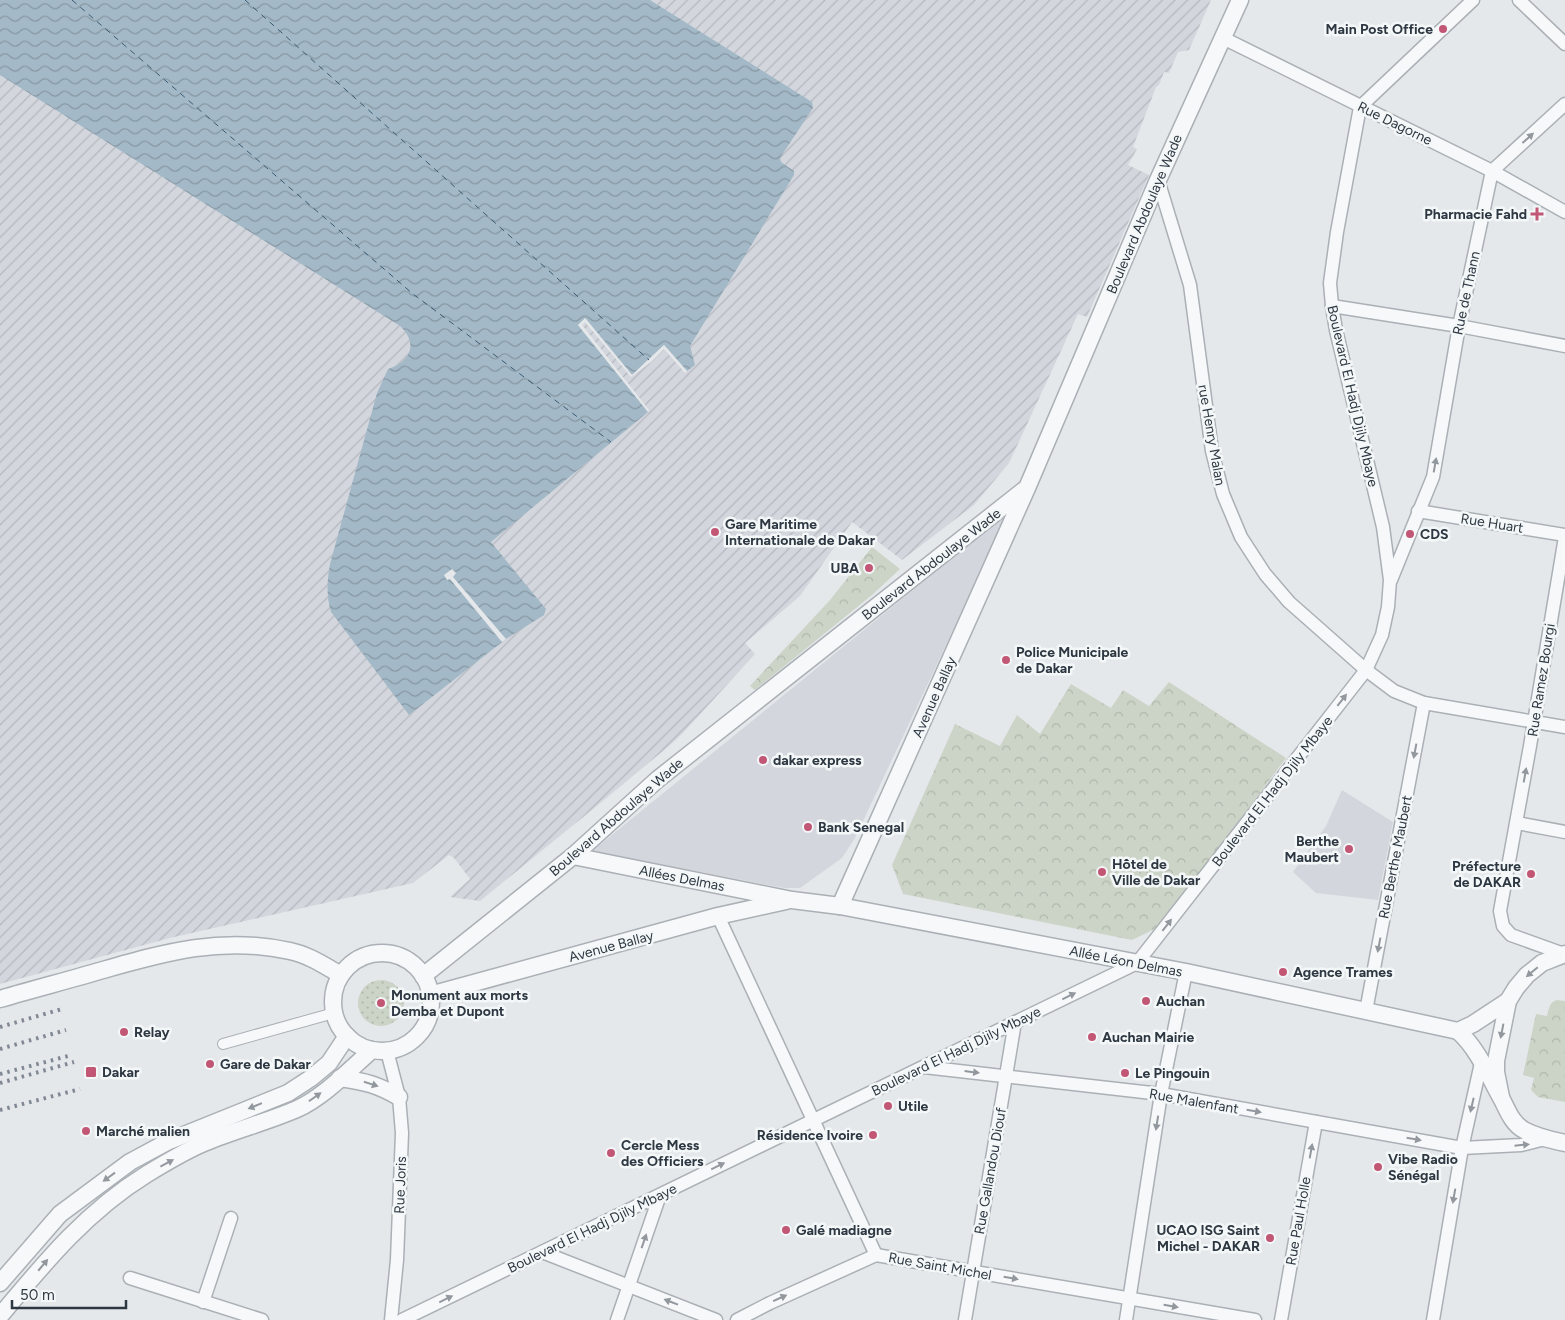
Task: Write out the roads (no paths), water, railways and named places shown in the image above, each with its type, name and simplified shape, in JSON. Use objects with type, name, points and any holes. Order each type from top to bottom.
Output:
[{"type":"street","name":"Boulevard Abdoulaye Wade","points":[[423,976],[573,856],[658,779],[1027,488],[1158,180],[1240,0]]},
{"type":"street","points":[[1360,107],[1473,0]]},
{"type":"street","points":[[1519,0],[1565,44]]},
{"type":"street","name":"Rue Dagorne","points":[[1223,38],[1360,107],[1492,170],[1565,212]]},
{"type":"street","points":[[1492,170],[1565,104]]},
{"type":"street","name":"Boulevard El Hadj Djily Mbaye","points":[[402,1320],[1137,963],[1366,670],[1382,635],[1388,607],[1390,580],[1383,527],[1336,330],[1330,283],[1360,107]]},
{"type":"street","name":"Rue de Thann","points":[[1390,580],[1433,477],[1459,326],[1492,170]]},
{"type":"street","name":"rue Henry Malan","points":[[1158,180],[1190,285],[1212,451],[1222,494],[1241,537],[1265,574],[1289,602],[1366,670],[1394,691],[1424,703],[1565,727]]},
{"type":"street","points":[[1332,306],[1459,326],[1565,346]]},
{"type":"street","name":"Avenue Ballay","points":[[840,906],[1027,488]]},
{"type":"street","name":"Rue Huart","points":[[1418,511],[1565,536]]},
{"type":"street","name":"Rue Ramez Bourgi","points":[[1564,954],[1511,934],[1503,926],[1500,911],[1517,823],[1565,536]]},
{"type":"street","name":"Rue Berthe Maubert","points":[[1366,1011],[1424,703]]},
{"type":"street","points":[[1517,823],[1565,832]]},
{"type":"street","name":"Allées Delmas","points":[[573,856],[792,900]]},
{"type":"street","name":"Avenue Ballay","points":[[430,995],[718,916],[792,900]]},
{"type":"street","name":"Allée Léon Delmas","points":[[792,900],[840,906],[1186,972],[1458,1031]]},
{"type":"street","name":"Rue Saint Michel","points":[[718,916],[876,1255],[1255,1320]]},
{"type":"street","points":[[0,999],[149,957],[202,946],[250,945],[290,951],[310,957],[342,975]]},
{"type":"street","points":[[0,1316],[55,1251],[83,1223],[111,1199],[148,1173],[202,1144],[298,1108],[379,1051],[404,1046],[418,1036],[430,1012],[430,995],[423,976],[406,959],[383,953],[371,954],[359,959],[350,966],[342,975],[334,993],[334,1013],[339,1026],[358,1045],[379,1051]]},
{"type":"street","points":[[1501,1097],[1496,1072],[1496,1060],[1508,1001],[1527,975],[1542,964],[1564,954]]},
{"type":"street","points":[[1126,1320],[1161,1094],[1186,972]]},
{"type":"street","points":[[1508,1001],[1474,1024],[1458,1031],[1469,1041],[1501,1097],[1507,1112],[1516,1124],[1523,1130],[1545,1139],[1565,1142]]},
{"type":"street","points":[[223,1044],[334,1013]]},
{"type":"street","name":"Rue Gallandou Diouf","points":[[965,1320],[1015,1022]]},
{"type":"street","points":[[0,1282],[60,1214],[130,1162],[169,1141],[288,1093],[329,1063],[347,1036]]},
{"type":"street","name":"Rue Joris","points":[[379,1051],[399,1097],[402,1133],[397,1260],[390,1320]]},
{"type":"street","points":[[1433,1320],[1462,1148],[1481,1063]]},
{"type":"street","name":"Rue Malenfant","points":[[924,1066],[1161,1094],[1462,1148],[1521,1146],[1545,1139]]},
{"type":"street","points":[[340,1078],[366,1082],[399,1097]]},
{"type":"street","name":"Rue Paul Holle","points":[[1281,1320],[1316,1122]]},
{"type":"street","points":[[617,1320],[660,1195]]},
{"type":"street","points":[[203,1302],[231,1218]]},
{"type":"street","points":[[542,1252],[716,1320]]},
{"type":"street","points":[[737,1320],[876,1255]]},
{"type":"street","points":[[130,1278],[262,1320]]},
{"type":"water","points":[[0,0],[650,0],[812,102],[813,108],[780,158],[781,162],[794,171],[794,175],[690,346],[695,365],[687,371],[664,345],[632,375],[586,319],[578,325],[648,412],[491,542],[546,609],[544,615],[506,639],[409,715],[331,612],[328,600],[330,564],[377,393],[388,369],[402,362],[409,352],[409,339],[406,333],[400,326],[0,75]]},
{"type":"railway","points":[[0,1027],[62,1009]]},
{"type":"railway","points":[[0,1049],[66,1030]]},
{"type":"railway","points":[[0,1074],[72,1055]]},
{"type":"railway","points":[[0,1083],[74,1062]]},
{"type":"railway","points":[[0,1110],[80,1089]]},
{"type":"place","name":"Main Post Office","points":[[1443,29]]},
{"type":"place","name":"Pharmacie Fahd","points":[[1537,214]]},
{"type":"place","name":"Gare Maritime Internationale de Dakar","points":[[715,532]]},
{"type":"place","name":"CDS","points":[[1410,534]]},
{"type":"place","name":"UBA","points":[[869,568]]},
{"type":"place","name":"Police Municipale de Dakar","points":[[1006,660]]},
{"type":"place","name":"dakar express","points":[[763,760]]},
{"type":"place","name":"Bank Senegal","points":[[808,827]]},
{"type":"place","name":"Berthe Maubert","points":[[1349,849]]},
{"type":"place","name":"Hôtel de Ville de Dakar","points":[[1102,872]]},
{"type":"place","name":"Préfecture de DAKAR","points":[[1531,874]]},
{"type":"place","name":"Agence Trames","points":[[1283,972]]},
{"type":"place","name":"Auchan","points":[[1146,1001]]},
{"type":"place","name":"Monument aux morts Demba et Dupont","points":[[381,1003]]},
{"type":"place","name":"Relay","points":[[124,1032]]},
{"type":"place","name":"Auchan Mairie","points":[[1092,1037]]},
{"type":"place","name":"Gare de Dakar","points":[[210,1064]]},
{"type":"place","name":"Dakar","points":[[91,1072]]},
{"type":"place","name":"Le Pingouin","points":[[1125,1073]]},
{"type":"place","name":"Utile","points":[[888,1106]]},
{"type":"place","name":"Marché malien","points":[[86,1131]]},
{"type":"place","name":"Résidence Ivoire","points":[[873,1135]]},
{"type":"place","name":"Cercle Mess des Officiers","points":[[611,1153]]},
{"type":"place","name":"Vibe Radio Sénégal","points":[[1378,1167]]},
{"type":"place","name":"Galé madiagne","points":[[786,1230]]},
{"type":"place","name":"UCAO ISG Saint Michel - DAKAR","points":[[1270,1238]]}]
